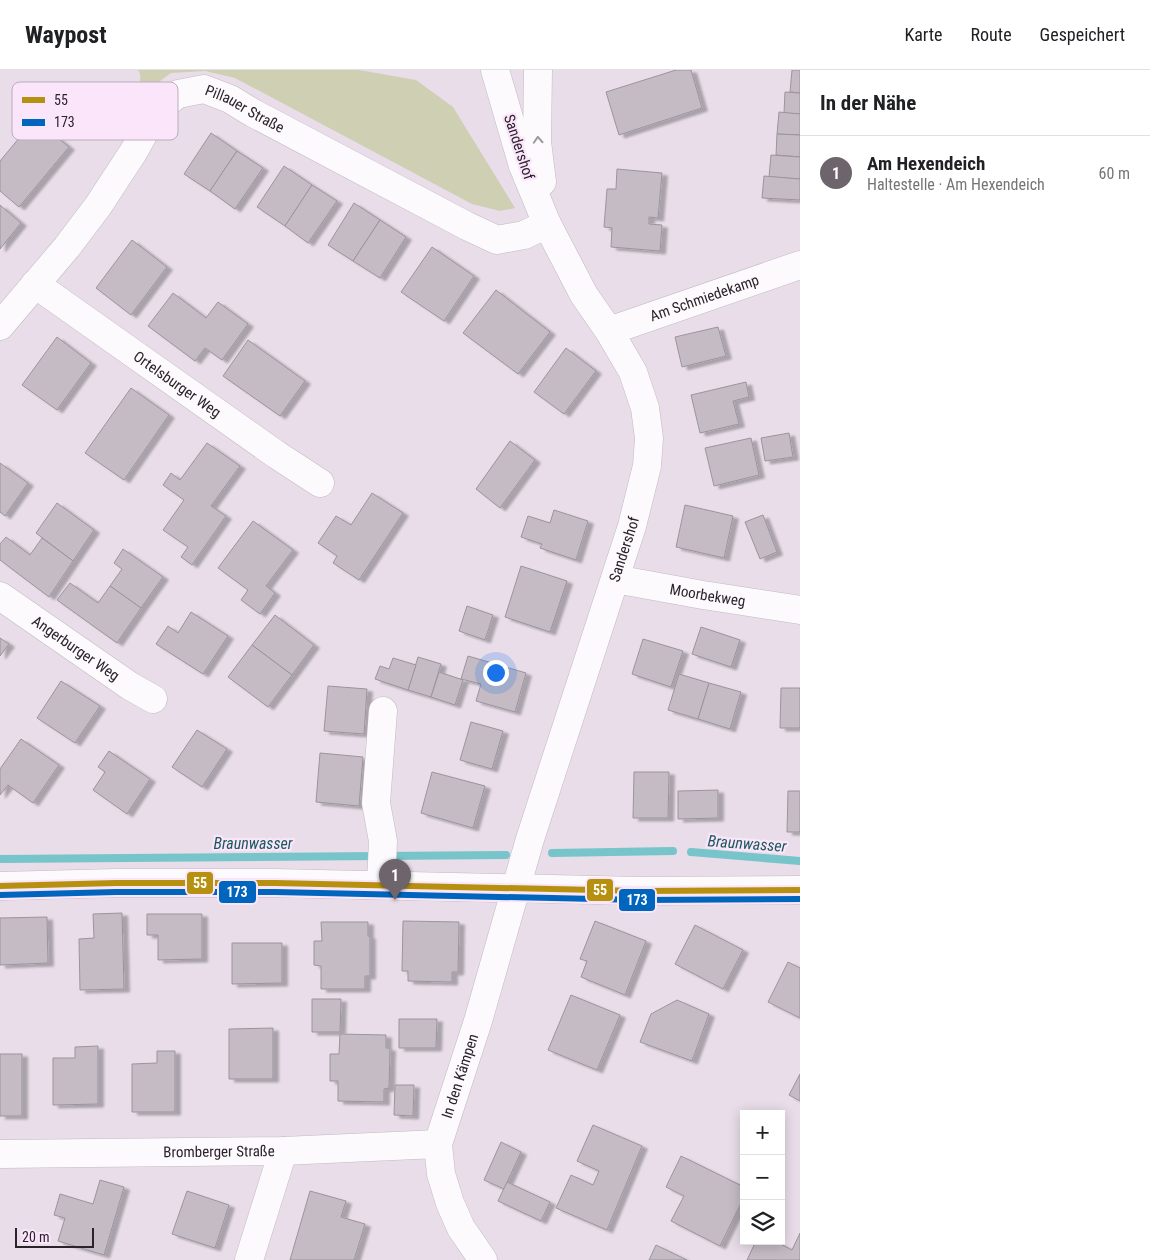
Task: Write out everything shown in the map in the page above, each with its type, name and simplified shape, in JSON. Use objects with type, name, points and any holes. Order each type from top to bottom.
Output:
[{"type":"street","name":"Sandershof","points":[[495,70],[524,166],[547,224],[584,295],[609,331],[633,372],[645,408],[649,438],[647,466],[642,492],[530,839],[516,888]]},
{"type":"street","name":"Sandershof","points":[[538,70],[537,142],[547,224]]},
{"type":"street","name":"Pillauer Straße","points":[[178,94],[204,89],[230,99],[253,113],[497,240],[524,236],[547,224]]},
{"type":"street","name":"Pillauer Straße","points":[[0,326],[98,206],[140,140]]},
{"type":"street","name":"Am Schmiedekamp","points":[[609,331],[800,265]]},
{"type":"street","name":"Ortelsburger Weg","points":[[35,284],[320,484]]},
{"type":"street","name":"Moorbekweg","points":[[615,579],[800,610]]},
{"type":"street","name":"Angerburger Weg","points":[[0,596],[130,686],[153,699]]},
{"type":"street","points":[[382,864],[376,803],[383,711]]},
{"type":"street","points":[[0,886],[126,883],[382,864],[516,888],[800,890]]},
{"type":"street","name":"In den Kämpen","points":[[483,1260],[461,1228],[450,1203],[441,1174],[438,1144],[478,1021],[516,888]]},
{"type":"street","name":"Bromberger Straße","points":[[2,1161],[438,1144]]},
{"type":"street","points":[[249,1260],[283,1151]]},
{"type":"green space","points":[[138,70],[359,70],[416,80],[453,107],[515,208],[500,211],[472,204],[235,78],[205,71],[171,73],[159,82],[140,82]]},
{"type":"building","points":[[676,70],[691,70],[702,108],[619,135],[606,92]]},
{"type":"building","points":[[792,70],[800,70],[800,93],[790,92]]},
{"type":"building","points":[[785,92],[800,93],[800,114],[784,113]]},
{"type":"building","points":[[779,112],[800,114],[800,135],[777,134]]},
{"type":"building","points":[[211,133],[237,151],[210,191],[184,174]]},
{"type":"building","points":[[777,134],[800,135],[800,157],[776,155]]},
{"type":"building","points":[[18,140],[60,140],[69,147],[19,207],[0,191],[0,161]]},
{"type":"building","points":[[237,151],[263,168],[235,209],[210,191]]},
{"type":"building","points":[[771,155],[800,157],[800,179],[769,177]]},
{"type":"building","points":[[284,166],[312,185],[285,226],[257,207]]},
{"type":"building","points":[[617,169],[662,173],[658,218],[649,217],[649,224],[662,225],[660,251],[611,247],[612,228],[604,227],[607,189],[616,189]]},
{"type":"building","points":[[764,176],[800,179],[800,200],[762,198]]},
{"type":"building","points":[[312,185],[337,201],[308,243],[285,226]]},
{"type":"building","points":[[354,203],[380,220],[353,261],[328,245]]},
{"type":"building","points":[[0,205],[21,223],[0,249]]},
{"type":"building","points":[[380,220],[406,237],[380,278],[353,261]]},
{"type":"building","points":[[132,240],[167,267],[131,315],[96,288]]},
{"type":"building","points":[[432,247],[474,276],[444,321],[401,292]]},
{"type":"building","points":[[496,290],[550,332],[518,374],[463,333]]},
{"type":"building","points":[[173,293],[206,318],[218,302],[248,324],[222,360],[205,348],[195,361],[148,326]]},
{"type":"building","points":[[718,327],[726,356],[682,367],[675,337]]},
{"type":"building","points":[[57,337],[91,363],[57,410],[22,385]]},
{"type":"building","points":[[248,340],[305,381],[280,416],[223,376]]},
{"type":"building","points":[[566,348],[596,371],[564,414],[534,392]]},
{"type":"building","points":[[746,382],[749,397],[733,401],[739,424],[700,433],[691,395]]},
{"type":"building","points":[[131,388],[169,415],[124,480],[85,453]]},
{"type":"building","points":[[789,433],[793,457],[765,461],[761,438]]},
{"type":"building","points":[[751,438],[759,475],[714,486],[705,448]]},
{"type":"building","points":[[510,441],[535,460],[500,508],[476,489]]},
{"type":"building","points":[[207,443],[240,466],[211,506],[226,516],[192,565],[181,557],[188,547],[163,530],[184,500],[163,485],[171,473],[180,480]]},
{"type":"building","points":[[0,463],[28,483],[5,516],[0,512]]},
{"type":"building","points":[[372,493],[403,513],[359,580],[333,563],[337,556],[318,543],[336,516],[351,525]]},
{"type":"building","points":[[57,503],[94,530],[73,561],[36,533]]},
{"type":"building","points":[[685,505],[733,516],[724,558],[676,547]]},
{"type":"building","points":[[554,510],[588,521],[576,560],[540,548],[542,544],[521,537],[528,516],[550,523]]},
{"type":"building","points":[[763,515],[777,552],[760,559],[745,522]]},
{"type":"building","points":[[253,521],[293,550],[266,586],[275,593],[260,614],[241,600],[248,590],[218,568]]},
{"type":"building","points":[[6,537],[30,555],[42,538],[73,561],[49,597],[0,560],[0,544]]},
{"type":"building","points":[[123,549],[163,577],[141,608],[110,586],[122,569],[114,563]]},
{"type":"building","points":[[521,566],[567,581],[550,632],[505,617]]},
{"type":"building","points":[[70,583],[98,603],[110,586],[141,608],[117,643],[57,600]]},
{"type":"building","points":[[467,606],[493,615],[485,640],[459,631]]},
{"type":"building","points":[[191,612],[228,636],[203,674],[156,644],[168,626],[178,633]]},
{"type":"building","points":[[275,615],[314,645],[292,675],[252,645]]},
{"type":"building","points":[[701,627],[740,640],[731,667],[692,654]]},
{"type":"building","points":[[0,638],[9,644],[0,656]]},
{"type":"building","points":[[643,639],[683,651],[671,687],[632,674]]},
{"type":"building","points":[[252,645],[292,675],[268,707],[228,677]]},
{"type":"building","points":[[468,656],[526,673],[515,712],[476,701],[481,684],[461,679]]},
{"type":"building","points":[[418,657],[441,664],[431,697],[408,690]]},
{"type":"building","points":[[393,658],[416,665],[408,690],[375,679],[380,666],[389,669]]},
{"type":"building","points":[[439,672],[463,680],[455,705],[431,697]]},
{"type":"building","points":[[679,674],[709,683],[698,719],[668,710]]},
{"type":"building","points":[[61,681],[100,706],[75,743],[37,718]]},
{"type":"building","points":[[709,683],[741,692],[730,729],[698,719]]},
{"type":"building","points":[[328,686],[367,689],[364,734],[324,731]]},
{"type":"building","points":[[781,688],[800,688],[800,728],[780,728]]},
{"type":"building","points":[[471,722],[503,731],[492,769],[460,760]]},
{"type":"building","points":[[197,730],[227,749],[202,787],[172,767]]},
{"type":"building","points":[[21,739],[59,765],[33,803],[8,785],[0,795],[0,769]]},
{"type":"building","points":[[109,751],[150,779],[127,814],[93,790],[105,772],[98,767]]},
{"type":"building","points":[[320,753],[363,757],[359,806],[316,802]]},
{"type":"building","points":[[432,772],[485,786],[473,828],[421,813]]},
{"type":"building","points":[[634,772],[669,772],[668,818],[633,818]]},
{"type":"building","points":[[718,790],[718,818],[678,819],[678,791]]},
{"type":"building","points":[[788,791],[800,791],[800,832],[787,832]]},
{"type":"building","points":[[122,913],[124,989],[80,990],[79,939],[94,938],[93,914]]},
{"type":"building","points":[[147,914],[202,914],[202,959],[158,960],[158,935],[147,935]]},
{"type":"building","points":[[47,917],[48,963],[0,965],[0,918]]},
{"type":"building","points":[[403,921],[459,922],[458,972],[452,972],[452,982],[408,981],[408,971],[402,971]]},
{"type":"building","points":[[595,921],[646,941],[625,995],[581,977],[587,961],[580,959]]},
{"type":"building","points":[[321,922],[368,922],[370,976],[365,976],[365,989],[321,989],[321,966],[314,965],[314,941],[322,941]]},
{"type":"building","points":[[695,925],[743,950],[723,989],[675,964]]},
{"type":"building","points":[[232,943],[282,943],[282,983],[232,984]]},
{"type":"building","points":[[788,962],[800,968],[800,1018],[768,1002]]},
{"type":"building","points":[[571,995],[620,1015],[597,1070],[548,1050]]},
{"type":"building","points":[[312,999],[341,999],[340,1032],[312,1032]]},
{"type":"building","points":[[677,1000],[709,1014],[692,1061],[640,1042],[651,1014]]},
{"type":"building","points":[[399,1019],[437,1019],[436,1048],[399,1048]]},
{"type":"building","points":[[273,1028],[273,1079],[229,1079],[229,1029]]},
{"type":"building","points":[[340,1034],[386,1035],[386,1048],[390,1048],[389,1088],[384,1089],[384,1102],[338,1101],[338,1081],[330,1081],[330,1054],[339,1054]]},
{"type":"building","points":[[98,1046],[98,1104],[53,1105],[53,1058],[75,1058],[75,1047]]},
{"type":"building","points":[[157,1051],[175,1051],[175,1112],[132,1112],[132,1064],[157,1063]]},
{"type":"building","points":[[0,1054],[22,1054],[22,1116],[0,1116]]},
{"type":"building","points":[[800,1074],[800,1101],[789,1095]]},
{"type":"building","points":[[395,1085],[414,1085],[413,1116],[394,1115]]},
{"type":"building","points":[[593,1125],[642,1146],[607,1230],[556,1208],[571,1175],[593,1185],[599,1171],[577,1161]]},
{"type":"building","points":[[501,1142],[521,1152],[504,1189],[484,1180]]},
{"type":"building","points":[[681,1156],[740,1185],[740,1205],[720,1246],[671,1221],[684,1196],[666,1187]]},
{"type":"building","points":[[100,1180],[124,1187],[104,1255],[58,1241],[65,1218],[54,1215],[60,1194],[93,1204]]},
{"type":"building","points":[[507,1182],[550,1202],[541,1221],[498,1201]]},
{"type":"building","points":[[187,1191],[229,1205],[215,1248],[172,1234]]},
{"type":"building","points":[[310,1191],[346,1201],[341,1217],[365,1224],[354,1260],[290,1260]]},
{"type":"building","points":[[800,1233],[800,1260],[747,1260],[754,1245],[783,1245],[792,1250]]},
{"type":"building","points":[[656,1245],[687,1260],[649,1260]]},
{"type":"waterway","name":"Braunwasser","points":[[552,853],[673,851]]},
{"type":"waterway","name":"Braunwasser","points":[[691,852],[800,861]]},
{"type":"waterway","name":"Braunwasser","points":[[0,859],[506,855]]},
{"type":"transit line","name":"55","points":[[0,886],[116,883],[275,883],[640,891],[800,890]]},
{"type":"transit line","name":"173","points":[[0,895],[116,892],[275,892],[640,900],[800,899]]},
{"type":"place","name":"Am Hexendeich","points":[[395,900]]}]
